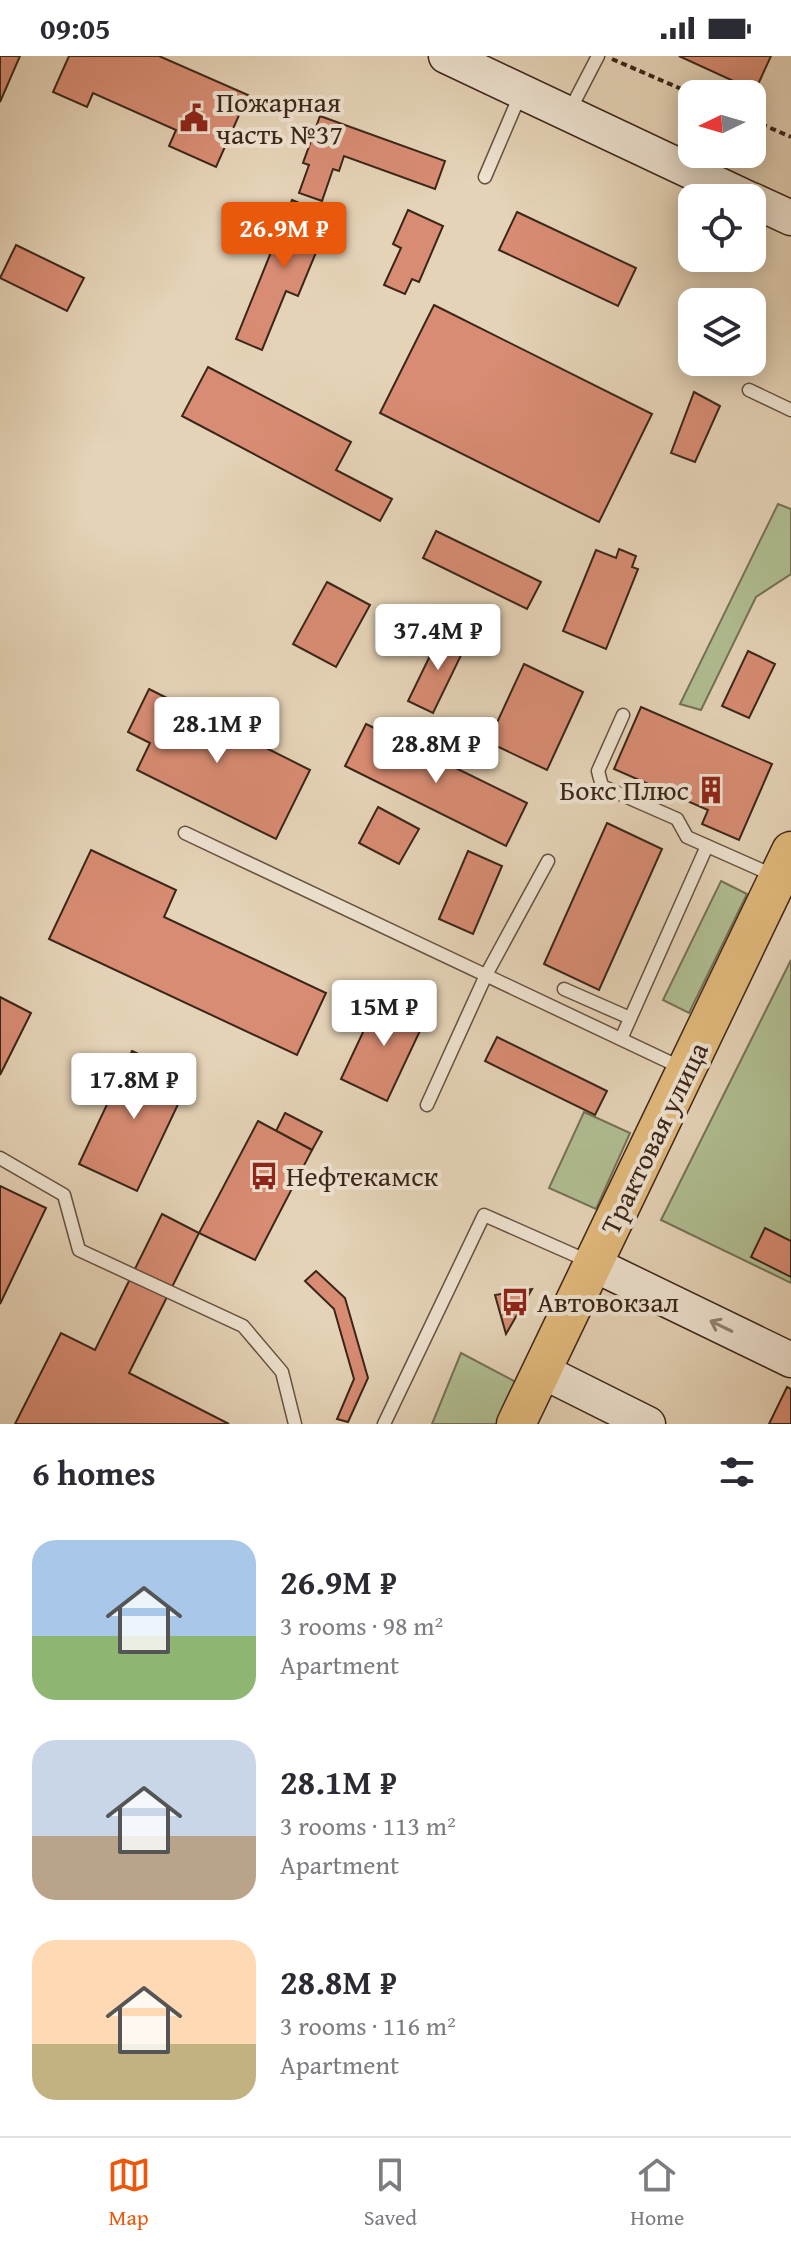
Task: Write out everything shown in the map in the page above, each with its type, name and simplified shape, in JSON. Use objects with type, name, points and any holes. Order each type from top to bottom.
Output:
[{"type":"main road","points":[[446,56],[718,184]]},
{"type":"main road","points":[[766,206],[791,218]]},
{"type":"main road","name":"Трактовая улица","points":[[516,1424],[785,864]]},
{"type":"main road","points":[[593,1264],[791,1360]]},
{"type":"main road","points":[[542,1371],[648,1424]]},
{"type":"lane","points":[[568,115],[598,56]]},
{"type":"lane","points":[[485,177],[521,92]]},
{"type":"lane","points":[[749,390],[791,410]]},
{"type":"lane","points":[[623,715],[598,771],[602,786],[677,819],[687,837],[707,846],[785,864]]},
{"type":"lane","points":[[185,833],[687,1070]]},
{"type":"lane","points":[[621,1039],[707,846]]},
{"type":"lane","points":[[427,1105],[486,975],[548,861]]},
{"type":"lane","points":[[564,989],[630,1018]]},
{"type":"lane","points":[[0,1158],[64,1195],[79,1250],[243,1326],[282,1372],[295,1424]]},
{"type":"lane","points":[[384,1424],[484,1215],[593,1264]]},
{"type":"path","points":[[606,56],[678,87]]},
{"type":"path","points":[[766,126],[791,137]]},
{"type":"green space","points":[[778,504],[791,509],[791,574],[756,597],[701,710],[680,704]]},
{"type":"green space","points":[[721,881],[747,894],[689,1013],[663,1000]]},
{"type":"green space","points":[[791,960],[791,1283],[661,1220]]},
{"type":"green space","points":[[584,1112],[630,1133],[596,1209],[549,1188]]},
{"type":"green space","points":[[461,1353],[514,1381],[519,1395],[505,1424],[432,1424]]},
{"type":"building","points":[[0,56],[20,56],[0,102]]},
{"type":"building","name":"Пожарная часть №37","points":[[69,56],[159,56],[248,95],[216,167],[169,146],[176,130],[93,93],[87,107],[53,92]]},
{"type":"building","points":[[679,56],[771,56],[760,80],[731,80]]},
{"type":"building","points":[[320,116],[445,161],[435,189],[344,156],[339,171],[333,169],[322,201],[299,193],[309,165],[303,163]]},
{"type":"building","points":[[292,200],[331,216],[298,296],[286,291],[262,350],[236,339]]},
{"type":"building","points":[[408,210],[443,226],[419,282],[412,279],[405,294],[384,285],[401,248],[393,244]]},
{"type":"building","points":[[517,212],[636,268],[618,306],[499,250]]},
{"type":"building","points":[[16,245],[84,278],[67,311],[0,278]]},
{"type":"building","points":[[434,305],[652,414],[599,522],[380,413]]},
{"type":"building","points":[[208,367],[351,442],[336,470],[392,499],[380,521],[182,416]]},
{"type":"building","points":[[694,392],[720,406],[695,462],[671,453]]},
{"type":"building","points":[[436,531],[541,582],[527,609],[423,558]]},
{"type":"building","points":[[619,549],[636,556],[632,567],[638,569],[606,649],[563,631],[596,550],[616,558]]},
{"type":"building","points":[[327,582],[370,605],[336,667],[293,644]]},
{"type":"building","points":[[442,631],[467,643],[433,713],[408,701]]},
{"type":"building","points":[[748,651],[775,664],[749,718],[722,706]]},
{"type":"building","points":[[524,664],[583,692],[547,770],[488,742]]},
{"type":"building","points":[[149,689],[310,770],[276,839],[137,770],[150,743],[128,732]]},
{"type":"building","name":"Бокс Плюс","points":[[641,707],[772,764],[739,840],[702,824],[708,810],[614,769]]},
{"type":"building","points":[[366,724],[527,803],[506,846],[345,766]]},
{"type":"building","points":[[378,807],[419,829],[399,864],[359,843]]},
{"type":"building","points":[[607,823],[662,849],[599,990],[544,964]]},
{"type":"building","points":[[91,850],[176,890],[164,917],[326,993],[297,1055],[49,939]]},
{"type":"building","points":[[468,851],[502,866],[473,934],[439,919]]},
{"type":"building","points":[[380,996],[426,1018],[387,1101],[341,1079]]},
{"type":"building","points":[[0,997],[31,1013],[0,1075]]},
{"type":"building","points":[[497,1037],[607,1091],[595,1115],[485,1061]]},
{"type":"building","points":[[132,1051],[190,1079],[137,1191],[79,1164]]},
{"type":"building","points":[[285,1113],[322,1132],[312,1150],[276,1131]]},
{"type":"building","name":"Нефтекамск","points":[[258,1121],[312,1150],[255,1260],[199,1233]]},
{"type":"building","points":[[0,1186],[46,1208],[0,1304]]},
{"type":"building","points":[[162,1214],[199,1233],[129,1373],[229,1424],[15,1424],[61,1333],[95,1350]]},
{"type":"building","points":[[765,1228],[791,1241],[791,1277],[751,1257]]},
{"type":"building","points":[[316,1271],[345,1298],[368,1378],[348,1422],[337,1419],[354,1379],[334,1309],[305,1281]]},
{"type":"building","points":[[532,1289],[506,1334],[495,1295]]},
{"type":"building","points":[[787,1387],[791,1389],[791,1424],[769,1424]]},
{"type":"place","name":"Пожарная часть №37","points":[[194,118]]},
{"type":"place","name":"Бокс Плюс","points":[[711,790]]},
{"type":"place","name":"Нефтекамск","points":[[264,1176]]},
{"type":"place","name":"Автовокзал","points":[[515,1302]]}]
